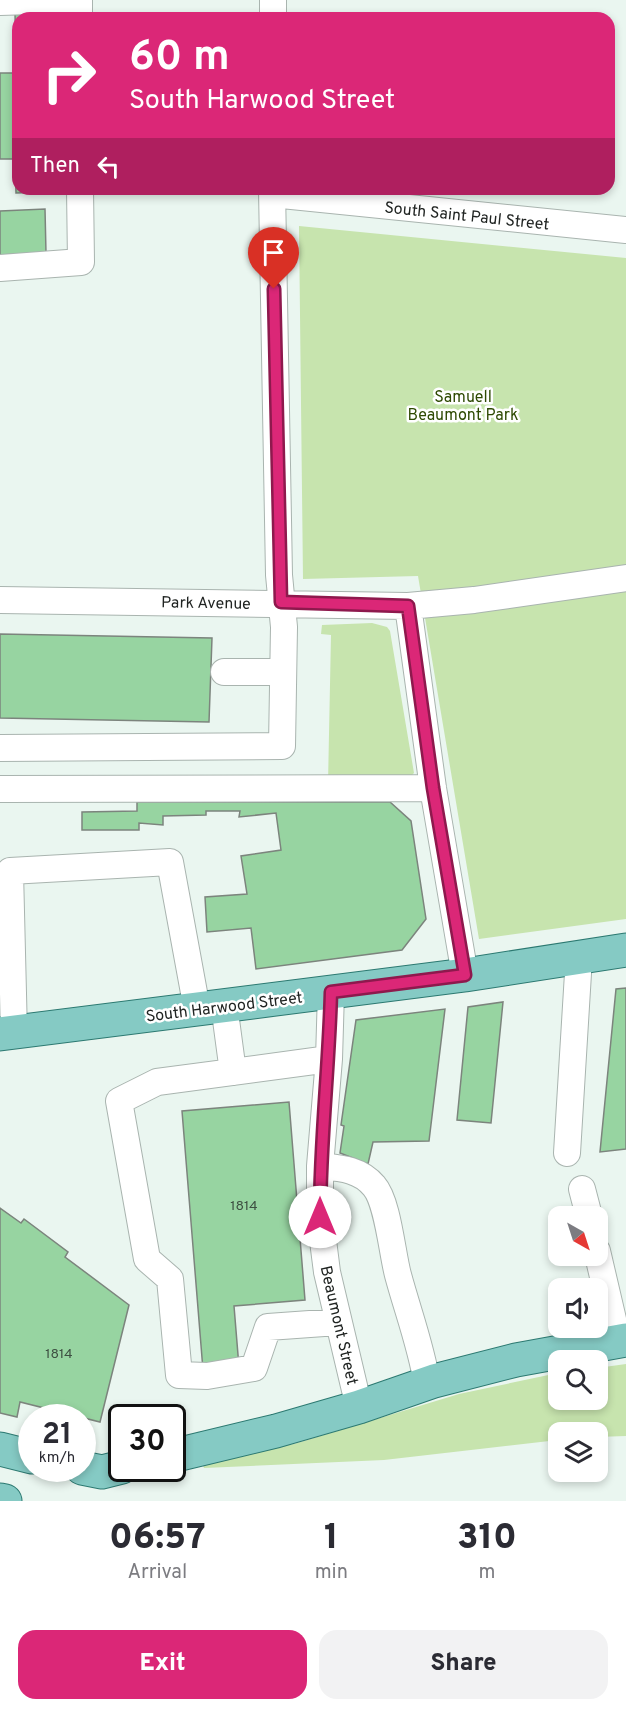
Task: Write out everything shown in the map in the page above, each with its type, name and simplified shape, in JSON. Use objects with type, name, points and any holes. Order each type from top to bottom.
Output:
[{"type":"main road","name":"South Harwood Street","points":[[7,1034],[465,975],[626,950]]},
{"type":"main road","points":[[186,1453],[276,1431],[359,1407],[427,1383],[516,1360],[622,1341]]},
{"type":"main road","points":[[0,1449],[18,1454]]},
{"type":"main road","points":[[0,1500],[5,1501]]},
{"type":"street","points":[[0,2],[63,0]]},
{"type":"street","points":[[0,267],[81,262],[80,195]]},
{"type":"street","points":[[0,748],[282,746],[284,627],[281,602],[272,195]]},
{"type":"street","name":"South Saint Paul Street","points":[[307,195],[626,231]]},
{"type":"street","name":"Park Avenue","points":[[0,600],[281,602],[408,606],[474,600],[626,578]]},
{"type":"street","points":[[408,606],[433,788],[465,975]]},
{"type":"street","points":[[224,672],[283,672]]},
{"type":"street","points":[[0,789],[433,788]]},
{"type":"street","points":[[7,1034],[10,871],[170,862],[210,1007],[232,1072]]},
{"type":"street","points":[[567,1153],[579,957]]},
{"type":"street","name":"Beaumont Street","points":[[331,992],[329,1059],[320,1166],[320,1217],[327,1272],[359,1407]]},
{"type":"street","points":[[329,1059],[157,1082],[118,1101],[147,1258],[170,1279],[179,1375],[207,1376],[254,1368],[268,1327],[338,1322]]},
{"type":"street","points":[[320,1166],[345,1168],[366,1177],[376,1188],[382,1202],[398,1274],[422,1352],[427,1383]]},
{"type":"street","points":[[582,1189],[586,1206]]},
{"type":"street","points":[[601,1266],[622,1341]]},
{"type":"green space","name":"Samuell Beaumont Park","points":[[299,226],[626,258],[626,919],[479,939],[418,576],[303,579]]},
{"type":"green space","points":[[372,623],[387,627],[390,631],[414,773],[403,784],[328,784],[331,635],[321,634],[322,625]]},
{"type":"green space","points":[[626,1364],[626,1436],[608,1437],[608,1422],[548,1422],[548,1441],[384,1460],[204,1468],[201,1461],[294,1444],[459,1394],[548,1375],[548,1410],[608,1410],[608,1366]]},
{"type":"building","points":[[0,73],[12,73],[12,159],[0,159]]},
{"type":"building","points":[[45,209],[46,253],[0,255],[0,211]]},
{"type":"building","points":[[0,634],[212,638],[209,722],[0,718]]},
{"type":"building","points":[[137,802],[390,802],[411,821],[426,919],[402,950],[256,969],[251,928],[207,932],[205,897],[247,894],[241,856],[281,850],[276,813],[239,817],[240,811],[206,811],[206,815],[163,816],[163,825],[139,823],[139,830],[82,830],[82,812],[137,811]]},
{"type":"building","points":[[626,988],[626,1149],[600,1152],[616,989]]},
{"type":"building","points":[[503,1002],[491,1123],[457,1120],[468,1007]]},
{"type":"building","points":[[445,1009],[429,1141],[373,1142],[368,1164],[340,1153],[344,1126],[341,1125],[356,1020]]},
{"type":"building","points":[[289,1102],[305,1300],[234,1306],[239,1367],[203,1370],[182,1111]]},
{"type":"building","points":[[0,1208],[21,1223],[24,1219],[68,1252],[65,1257],[129,1305],[100,1422],[96,1421],[96,1404],[20,1402],[17,1417],[0,1413]]},
{"type":"route","points":[[274,289],[281,602],[408,606],[433,788],[465,975],[331,992],[329,1059],[320,1166],[320,1217]]}]
